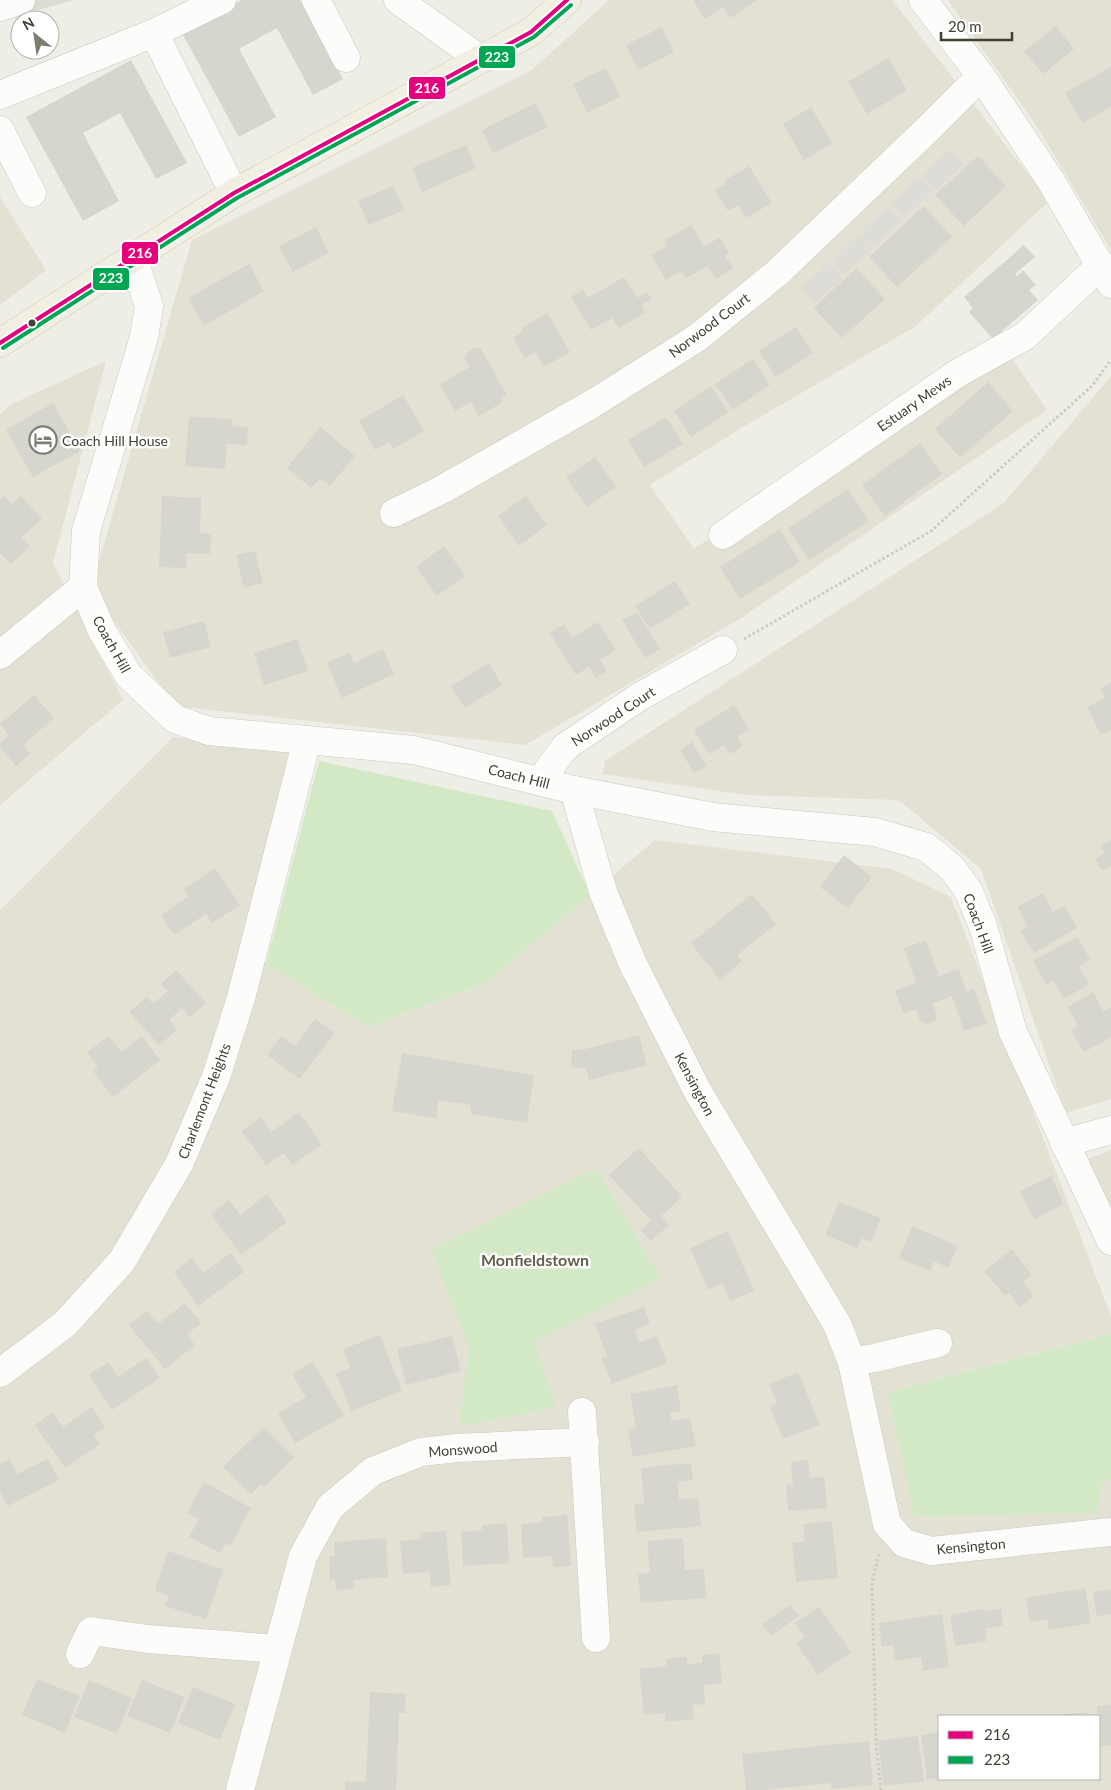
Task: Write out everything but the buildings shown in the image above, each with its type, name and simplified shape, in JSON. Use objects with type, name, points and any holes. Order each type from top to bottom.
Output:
[{"type":"main road","points":[[0,343],[234,193],[531,32],[567,0]]},
{"type":"street","points":[[0,7],[20,0]]},
{"type":"street","points":[[0,96],[154,33],[222,0]]},
{"type":"street","points":[[316,0],[346,58]]},
{"type":"street","points":[[398,0],[480,59]]},
{"type":"street","points":[[924,0],[981,76],[1052,181],[1106,275]]},
{"type":"street","points":[[154,33],[234,193]]},
{"type":"street","name":"Norwood Court","points":[[394,513],[443,489],[592,404],[696,338],[777,272],[930,128],[981,76]]},
{"type":"street","points":[[0,130],[32,193]]},
{"type":"street","name":"Coach Hill","points":[[133,258],[149,306],[148,314],[144,337],[86,532],[83,587],[102,631],[130,676],[175,718],[209,731],[414,750],[574,790],[713,817],[875,832],[926,847],[952,868],[968,890],[984,926],[1013,1032],[1111,1241]]},
{"type":"street","name":"Estuary Mews","points":[[723,535],[958,373],[1025,336],[1106,275]]},
{"type":"street","points":[[0,655],[83,587]]},
{"type":"street","name":"Norwood Court","points":[[542,782],[548,770],[565,747],[639,697],[724,650]]},
{"type":"street","name":"Charlemont Heights","points":[[0,1373],[65,1324],[122,1262],[179,1164],[216,1078],[241,998],[307,740]]},
{"type":"street","name":"Kensington","points":[[574,790],[603,892],[632,962],[698,1092],[837,1324],[852,1362],[887,1524],[904,1543],[931,1551],[1111,1532]]},
{"type":"street","points":[[1064,1143],[1111,1130]]},
{"type":"street","points":[[852,1362],[938,1343]]},
{"type":"street","points":[[582,1412],[596,1638]]},
{"type":"street","name":"Monswood","points":[[240,1790],[303,1556],[330,1507],[373,1471],[421,1452],[585,1442]]},
{"type":"street","points":[[80,1654],[91,1631],[148,1639],[277,1649]]},
{"type":"path","points":[[724,650],[931,531],[1092,386],[1111,360]]},
{"type":"path","points":[[881,1790],[876,1742],[872,1582],[887,1524]]},
{"type":"shaded area","points":[[0,0],[73,0],[38,10],[10,10],[10,18],[0,21]]},
{"type":"shaded area","points":[[609,0],[892,0],[1049,201],[916,326],[743,427],[650,485],[694,549],[1000,341],[1047,410],[741,618],[525,745],[175,706],[91,589],[192,240],[532,70]]},
{"type":"shaded area","points":[[948,0],[1111,0],[1111,250],[1038,128]]},
{"type":"shaded area","points":[[950,150],[963,165],[935,190],[922,175]]},
{"type":"shaded area","points":[[918,177],[932,192],[905,217],[891,203]]},
{"type":"shaded area","points":[[0,197],[46,270],[0,305]]},
{"type":"shaded area","points":[[888,207],[901,221],[874,247],[860,232]]},
{"type":"shaded area","points":[[859,234],[873,248],[845,274],[832,260]]},
{"type":"shaded area","points":[[829,263],[842,278],[814,303],[801,288]]},
{"type":"shaded area","points":[[106,361],[53,563],[123,700],[0,805],[0,414],[12,404]]},
{"type":"shaded area","points":[[1111,376],[1111,1099],[1066,1113],[981,869],[899,800],[746,795],[603,774],[605,761],[1004,503]]},
{"type":"shaded area","points":[[173,737],[291,751],[245,951],[368,1027],[486,983],[655,840],[892,869],[951,897],[1111,1316],[1111,1334],[888,1392],[1102,1481],[1111,1479],[1111,1790],[0,1790],[0,910]]},
{"type":"shaded area","points":[[1111,1150],[1111,1221],[1083,1161]]},
{"type":"green space","points":[[319,761],[552,811],[590,895],[486,983],[368,1027],[266,964]]},
{"type":"green space","points":[[597,1169],[660,1278],[534,1341],[556,1407],[459,1426],[469,1349],[432,1249]]},
{"type":"green space","points":[[1111,1334],[1111,1479],[1102,1481],[1097,1513],[914,1517],[888,1392]]},
{"type":"transit line","name":"216","points":[[0,343],[234,193],[531,32],[567,0]]},
{"type":"transit line","name":"223","points":[[3,348],[237,198],[534,37],[571,5]]},
{"type":"place","name":"Coach Hill House","points":[[43,440]]},
{"type":"district","name":"Monfieldstown","points":[[535,1259]]}]
